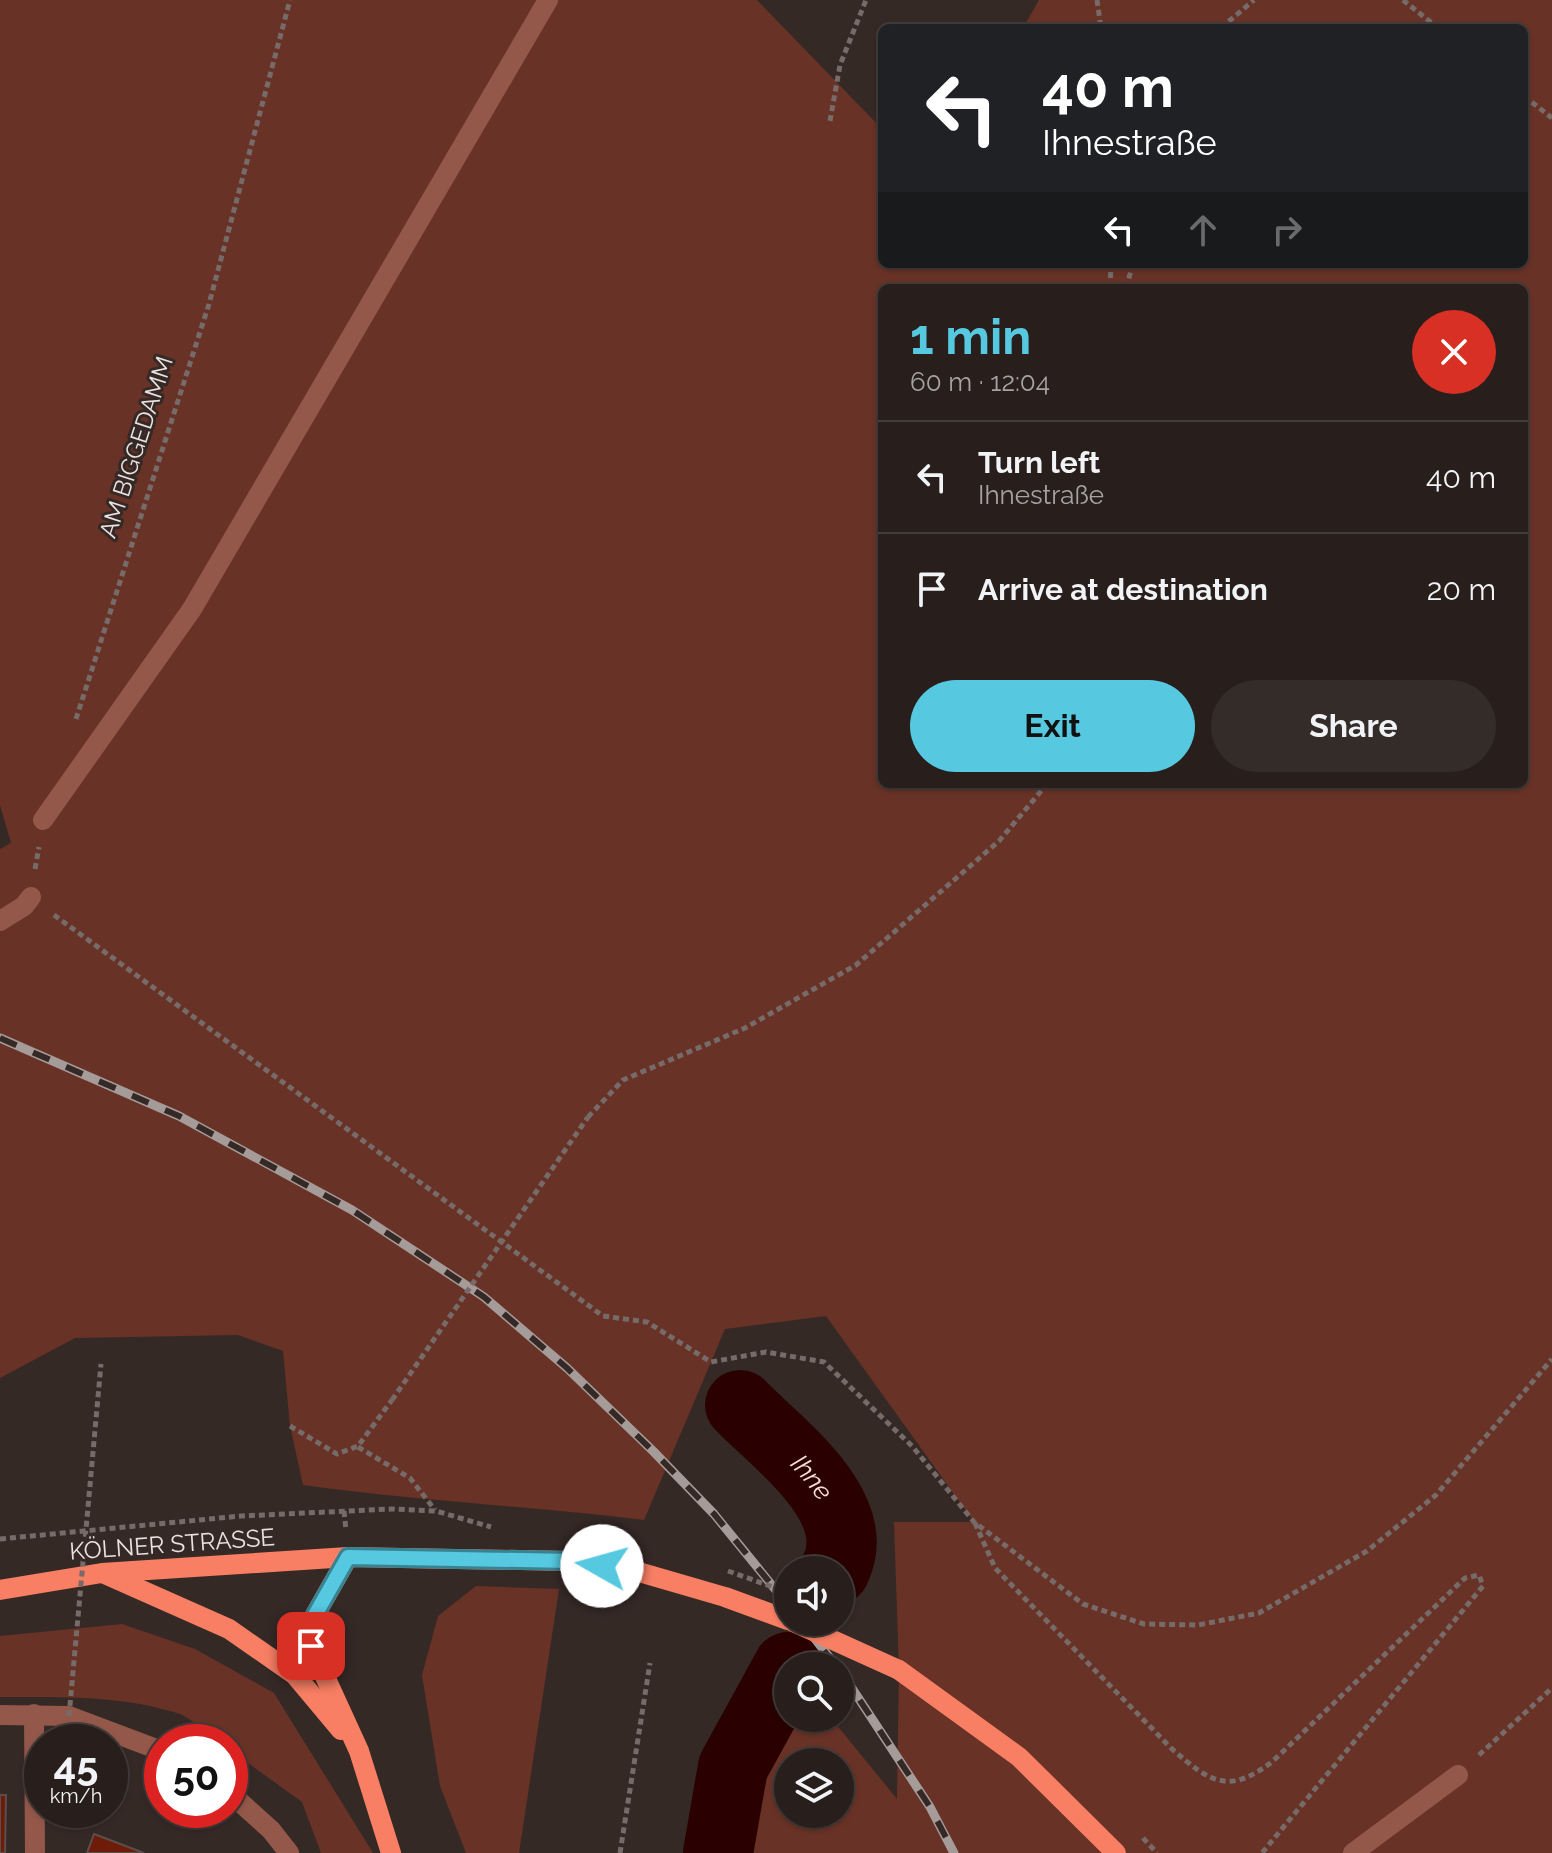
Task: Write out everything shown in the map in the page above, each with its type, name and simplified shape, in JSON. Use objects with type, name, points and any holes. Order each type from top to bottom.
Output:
[{"type":"main road","name":"KÖLNER STRASSE","points":[[0,1590],[102,1573],[348,1557],[571,1561],[632,1570],[725,1597],[774,1615]]},
{"type":"main road","points":[[348,1557],[315,1615],[311,1646],[359,1751],[391,1853]]},
{"type":"main road","points":[[102,1573],[240,1637],[295,1675],[359,1751]]},
{"type":"main road","name":"KÖLNER STRASSE","points":[[823,1636],[899,1670],[1019,1757],[1116,1853]]},
{"type":"street","points":[[43,820],[192,609],[548,0]]},
{"type":"street","points":[[0,921],[28,902]]},
{"type":"street","points":[[34,1714],[35,1853]]},
{"type":"street","points":[[0,1715],[69,1716],[144,1744]]},
{"type":"street","points":[[1353,1853],[1458,1775]]},
{"type":"street","points":[[248,1809],[271,1830],[289,1853]]},
{"type":"path","name":"AM BIGGEDAMM","points":[[72,729],[209,304],[290,0]]},
{"type":"path","points":[[830,121],[840,65],[866,0]]},
{"type":"path","points":[[1097,0],[1100,24]]},
{"type":"path","points":[[1226,24],[1254,0]]},
{"type":"path","points":[[1403,0],[1433,24]]},
{"type":"path","points":[[1528,99],[1552,118]]},
{"type":"path","points":[[290,1426],[337,1454],[358,1446],[588,1117],[623,1080],[745,1028],[856,965],[999,841],[1044,788]]},
{"type":"path","points":[[43,820],[28,902],[603,1316],[647,1322],[711,1362],[766,1352],[824,1362],[912,1446],[974,1522],[1083,1604],[1144,1624],[1198,1625],[1259,1613],[1367,1551],[1436,1495],[1552,1359]]},
{"type":"path","points":[[69,1716],[101,1364]]},
{"type":"path","points":[[358,1446],[410,1478],[436,1511]]},
{"type":"path","points":[[0,1539],[241,1516],[392,1509],[436,1511],[497,1529]]},
{"type":"path","points":[[974,1522],[995,1568],[1161,1738],[1198,1772],[1235,1783],[1252,1778],[1273,1761],[1465,1578],[1479,1575],[1483,1586],[1262,1853]]},
{"type":"path","points":[[728,1571],[774,1587]]},
{"type":"path","points":[[620,1853],[650,1663]]},
{"type":"path","points":[[1458,1775],[1552,1688]]},
{"type":"shaded area","points":[[0,0],[757,0],[878,125],[878,268],[1528,268],[1528,24],[1025,24],[1039,0],[1552,0],[1552,1853],[750,1853],[777,1732],[842,1732],[897,1799],[899,1670],[894,1522],[974,1522],[826,1316],[725,1329],[644,1520],[303,1485],[290,1426],[283,1351],[238,1335],[75,1338],[0,1378],[0,849],[11,843],[0,805]]},
{"type":"shaded area","points":[[476,1586],[559,1589],[519,1853],[466,1853],[440,1786],[422,1675],[438,1616]]},
{"type":"shaded area","points":[[122,1624],[195,1649],[274,1693],[373,1853],[321,1853],[302,1802],[248,1763],[248,1724],[195,1724],[177,1713],[111,1700],[0,1697],[0,1636]]},
{"type":"building","points":[[0,1795],[6,1795],[5,1853],[0,1853]]},
{"type":"building","points":[[94,1834],[144,1853],[87,1853]]},
{"type":"waterway","name":"Ihne","points":[[740,1405],[795,1458],[829,1501],[839,1523],[838,1556]]},
{"type":"waterway","name":"Ihne","points":[[718,1853],[733,1767],[774,1692]]},
{"type":"railway","points":[[0,1038],[179,1116],[352,1210],[484,1297],[567,1368],[653,1451],[714,1514],[774,1588]]},
{"type":"railway","points":[[813,1636],[825,1652]]},
{"type":"railway","points":[[854,1691],[930,1807],[954,1853]]},
{"type":"route","points":[[311,1646],[315,1615],[348,1557],[571,1561],[602,1566]]}]
